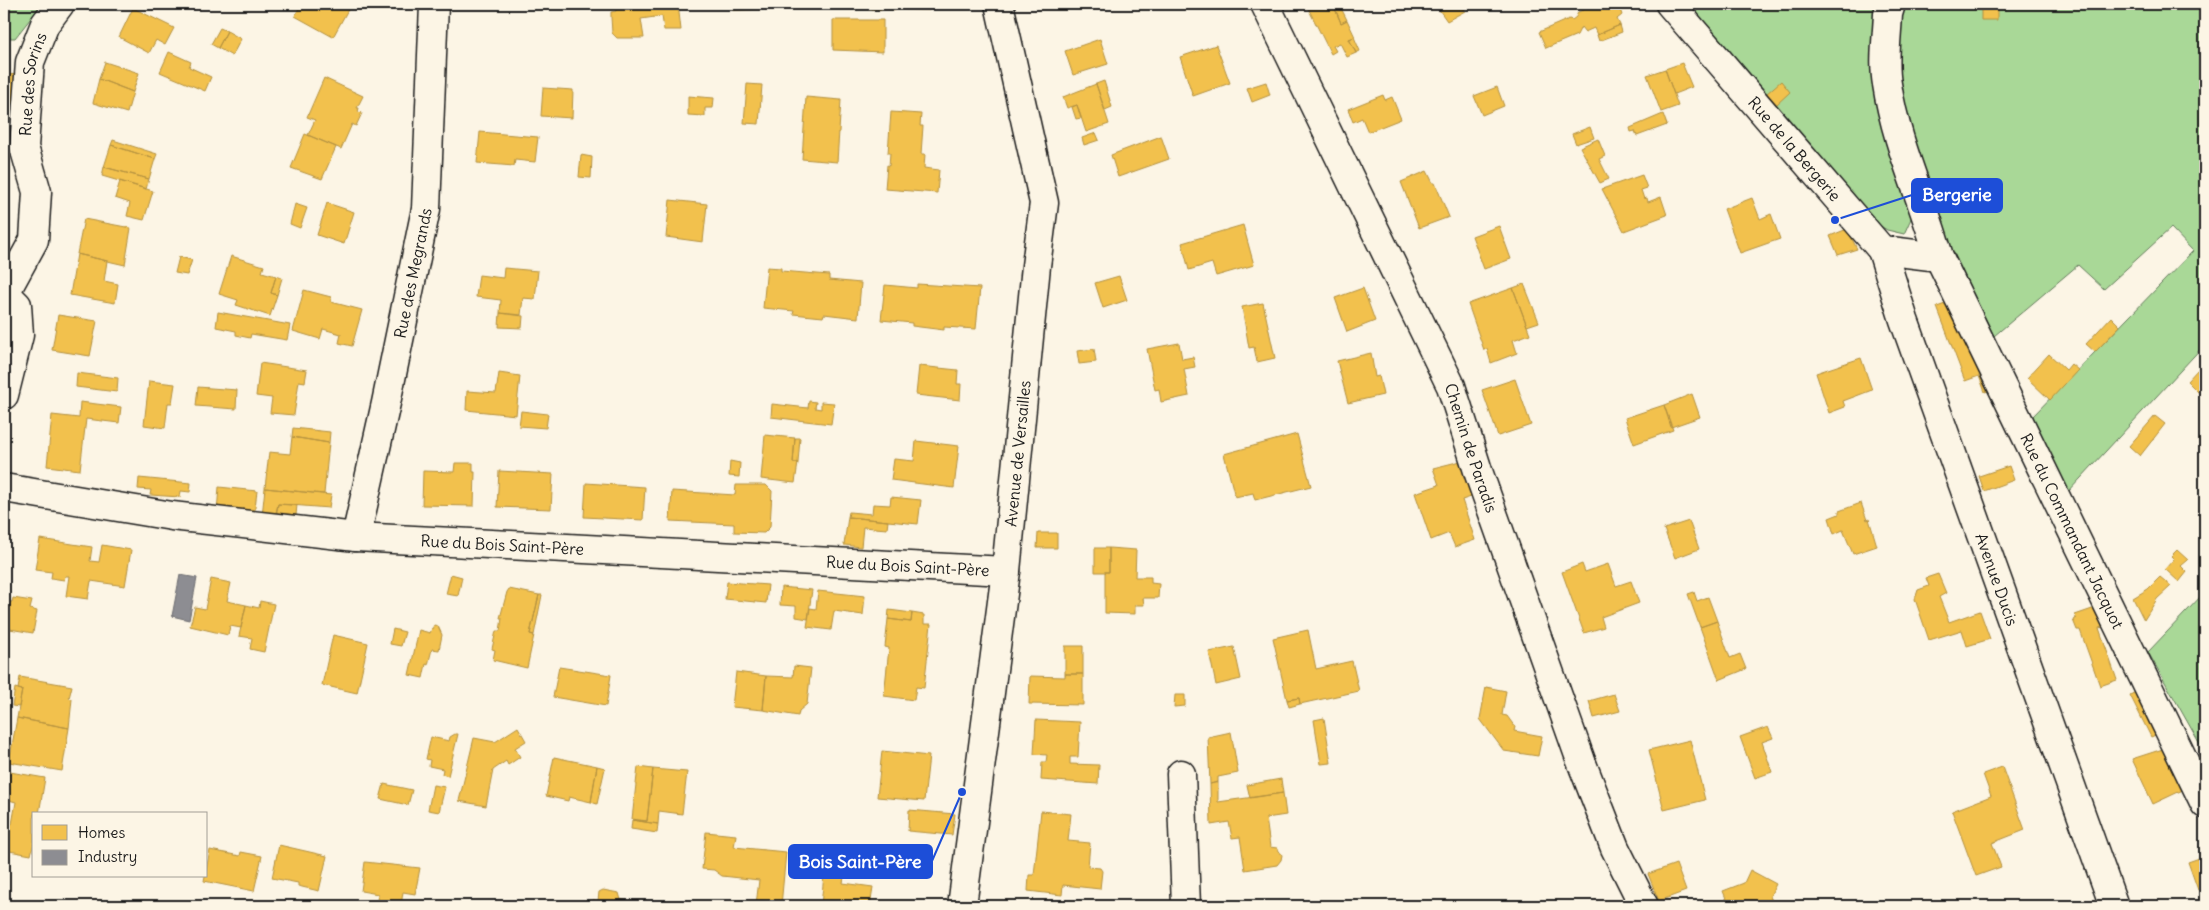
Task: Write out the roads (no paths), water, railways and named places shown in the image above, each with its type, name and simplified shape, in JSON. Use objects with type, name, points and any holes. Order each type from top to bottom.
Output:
[{"type":"street","name":"Rue des Sorins","points":[[4,395],[19,335],[17,305],[4,292],[34,240],[37,192],[24,147],[30,62],[45,24],[60,4]]},
{"type":"street","name":"Rue des Megrands","points":[[356,537],[426,209],[434,4]]},
{"type":"street","name":"Avenue de Versailles","points":[[962,906],[1006,571],[1044,203],[999,4]]},
{"type":"street","name":"Chemin de Paradis","points":[[1265,4],[1451,386],[1479,474],[1581,761],[1615,848],[1644,906]]},
{"type":"street","name":"Rue de la Bergerie","points":[[1670,4],[1882,250]]},
{"type":"street","name":"Rue du Commandant Jacquot","points":[[1891,4],[1888,14],[1886,82],[1899,138],[1929,220],[1939,257],[2205,804]]},
{"type":"street","points":[[1882,250],[1939,257]]},
{"type":"street","name":"Avenue Ducis","points":[[1882,250],[1904,320],[2114,906]]},
{"type":"street","name":"Rue du Bois Saint-Père","points":[[4,488],[172,516],[356,537],[1006,571]]},
{"type":"street","points":[[1181,774],[1186,906]]},
{"type":"place","name":"Bergerie","points":[[1835,220]]},
{"type":"place","name":"Bois Saint-Père","points":[[962,792]]}]
